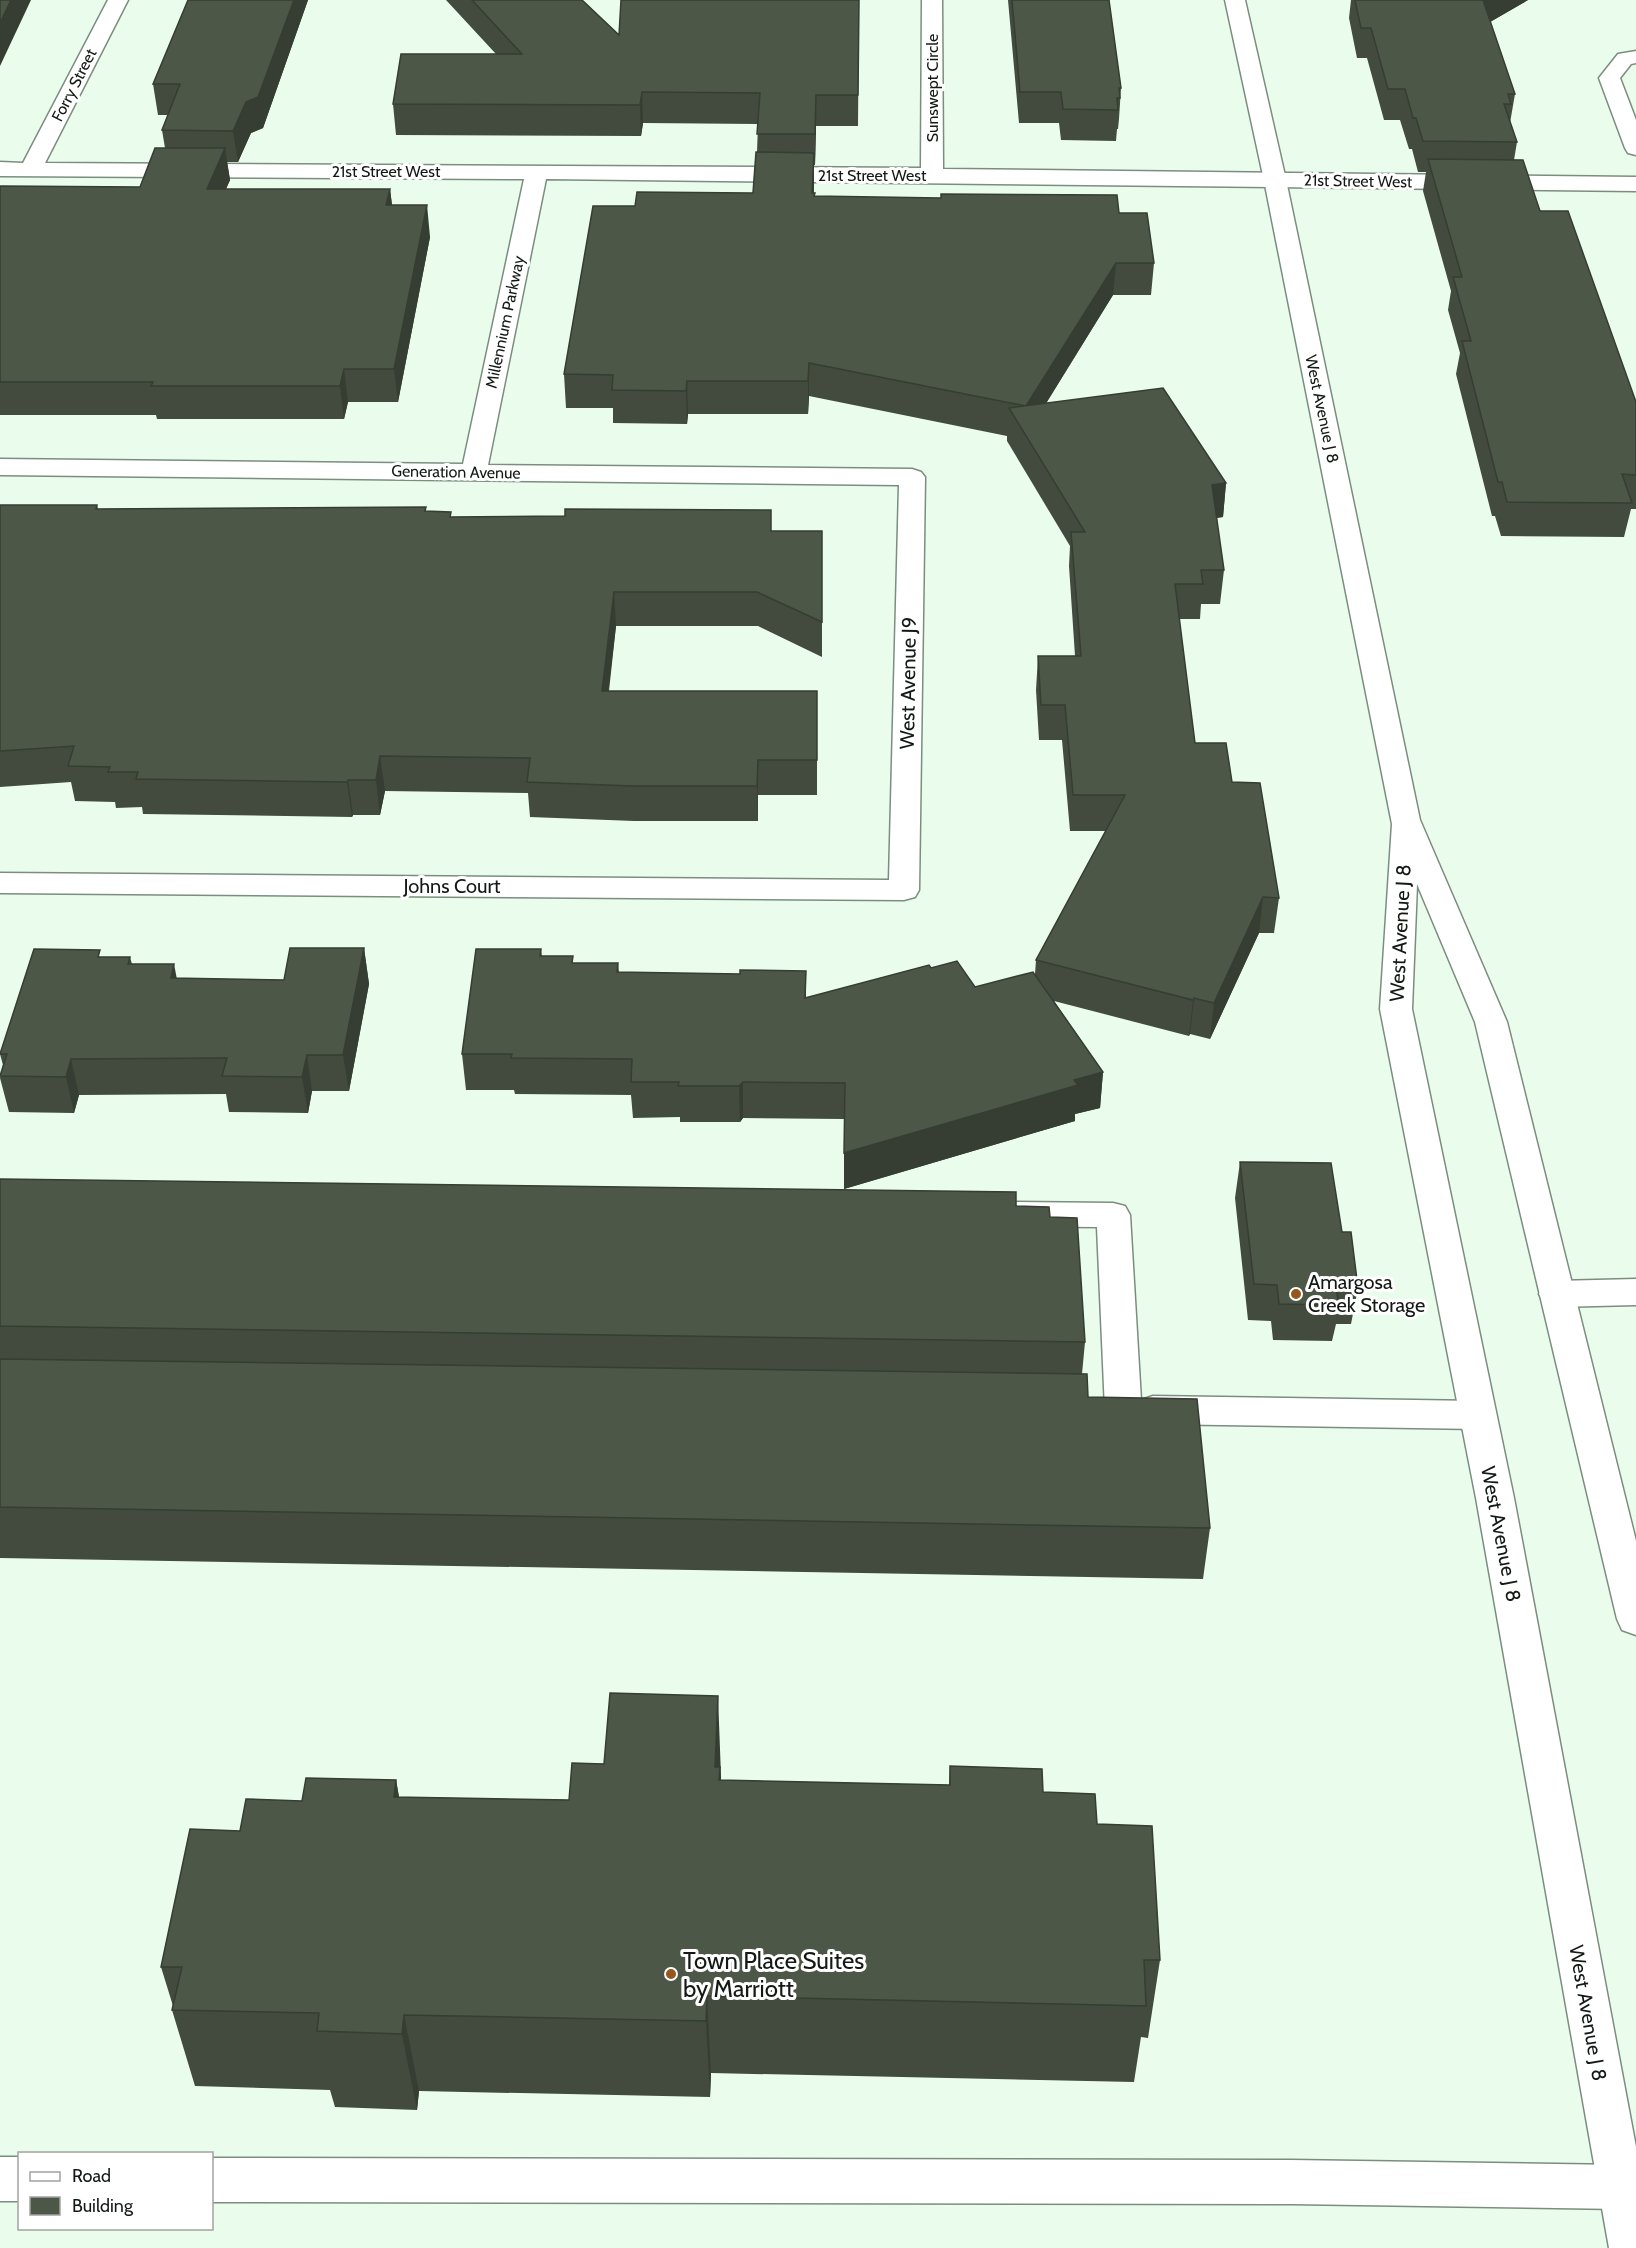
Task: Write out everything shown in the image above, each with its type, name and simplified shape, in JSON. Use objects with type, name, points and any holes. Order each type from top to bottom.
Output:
[{"type":"street","name":"Forry Street","points":[[31,169],[118,0]]},
{"type":"street","name":"Sunswept Circle","points":[[932,0],[932,175]]},
{"type":"street","name":"West Avenue J 8","points":[[1235,0],[1275,180],[1406,820],[1491,1022],[1636,1618]]},
{"type":"street","points":[[1630,57],[1609,78],[1636,148]]},
{"type":"street","name":"21st Street West","points":[[0,169],[932,175],[1636,184]]},
{"type":"street","name":"Millennium Parkway","points":[[474,472],[536,172]]},
{"type":"street","name":"Generation Avenue","points":[[0,467],[912,477]]},
{"type":"street","name":"West Avenue J9","points":[[904,890],[912,477]]},
{"type":"street","name":"West Avenue J 8","points":[[1406,820],[1396,1009],[1478,1415],[1632,2248]]},
{"type":"street","name":"Johns Court","points":[[0,883],[904,890]]},
{"type":"street","points":[[969,1213],[1113,1215],[1123,1410]]},
{"type":"street","points":[[1556,1294],[1636,1292]]},
{"type":"street","points":[[1087,1409],[1478,1415]]},
{"type":"street","points":[[0,2179],[18,2179]]},
{"type":"street","points":[[213,2180],[1280,2182],[1620,2187]]},
{"type":"building","points":[[0,0],[11,0],[0,23]]},
{"type":"building","points":[[188,0],[294,0],[258,97],[246,102],[233,131],[162,130],[180,84],[153,84]]},
{"type":"building","points":[[472,0],[582,0],[619,35],[621,0],[859,0],[858,95],[816,95],[815,134],[757,134],[760,93],[642,92],[640,105],[393,104],[401,54],[522,54]]},
{"type":"building","points":[[1012,0],[1109,0],[1121,88],[1119,88],[1120,98],[1117,98],[1118,110],[1063,109],[1061,92],[1020,92]]},
{"type":"building","points":[[1355,0],[1483,0],[1515,94],[1508,94],[1511,104],[1504,104],[1517,142],[1423,141],[1416,118],[1413,118],[1405,89],[1388,89],[1371,28],[1361,28]]},
{"type":"building","points":[[155,148],[225,148],[207,189],[390,189],[386,205],[427,205],[394,369],[344,369],[340,386],[151,386],[153,382],[0,382],[0,186],[140,187]]},
{"type":"building","points":[[756,152],[814,153],[812,193],[815,193],[814,196],[941,198],[941,194],[1117,195],[1119,213],[1147,213],[1154,263],[1116,263],[1026,406],[809,363],[808,381],[687,381],[686,391],[612,390],[613,375],[564,374],[593,206],[635,206],[637,192],[753,193]]},
{"type":"building","points":[[1428,159],[1523,160],[1540,211],[1568,211],[1636,402],[1636,475],[1622,474],[1632,503],[1507,502],[1502,482],[1498,482],[1462,341],[1471,341],[1453,277],[1462,277]]},
{"type":"building","points":[[1163,388],[1226,483],[1212,485],[1224,570],[1201,570],[1203,584],[1175,584],[1195,743],[1226,743],[1232,782],[1260,783],[1279,898],[1263,897],[1214,1003],[1194,998],[1193,1000],[1036,960],[1125,795],[1073,795],[1065,705],[1041,705],[1038,656],[1081,656],[1071,532],[1085,532],[1009,408]]},
{"type":"building","points":[[0,505],[97,505],[96,509],[426,507],[425,511],[451,512],[450,517],[565,516],[565,509],[771,510],[771,531],[822,531],[822,622],[757,592],[614,592],[602,691],[817,691],[817,760],[758,760],[757,786],[633,786],[527,782],[530,758],[380,756],[376,780],[348,780],[347,782],[136,779],[138,772],[108,772],[110,767],[68,766],[74,746],[0,751]]},
{"type":"building","points":[[290,948],[364,948],[343,1055],[307,1055],[302,1077],[222,1076],[227,1058],[71,1059],[66,1077],[0,1076],[7,1054],[0,1054],[34,949],[100,950],[98,957],[130,957],[128,964],[174,964],[171,978],[284,980]]},
{"type":"building","points":[[476,949],[541,949],[540,956],[573,956],[572,963],[618,963],[617,972],[740,974],[740,970],[806,971],[805,998],[929,965],[931,968],[957,961],[975,987],[1033,972],[1103,1072],[1074,1080],[1078,1085],[844,1153],[845,1083],[743,1082],[739,1086],[678,1086],[679,1082],[631,1082],[632,1059],[511,1058],[512,1054],[462,1054]]},
{"type":"building","name":"Amargosa Creek Storage","points":[[1240,1162],[1331,1163],[1342,1232],[1351,1232],[1358,1288],[1336,1288],[1339,1305],[1279,1304],[1277,1285],[1254,1284]]},
{"type":"building","points":[[0,1179],[1016,1192],[1016,1206],[1049,1207],[1050,1217],[1077,1218],[1085,1342],[0,1326]]},
{"type":"building","points":[[0,1359],[1087,1374],[1088,1397],[1197,1399],[1210,1528],[0,1507]]},
{"type":"building","name":"Town Place Suites by Marriott","points":[[610,1693],[718,1696],[715,1767],[720,1767],[719,1780],[950,1785],[950,1766],[1042,1769],[1043,1792],[1095,1794],[1097,1824],[1152,1826],[1160,1960],[1144,1960],[1146,2006],[707,1996],[706,2021],[404,2015],[402,2034],[317,2031],[319,2013],[172,2010],[182,1967],[161,1967],[190,1829],[240,1831],[246,1799],[302,1801],[306,1778],[396,1780],[394,1797],[569,1800],[572,1763],[604,1764]]},
{"type":"place","name":"Amargosa Creek Storage","points":[[1296,1294]]},
{"type":"place","name":"Town Place Suites by Marriott","points":[[671,1974]]}]
